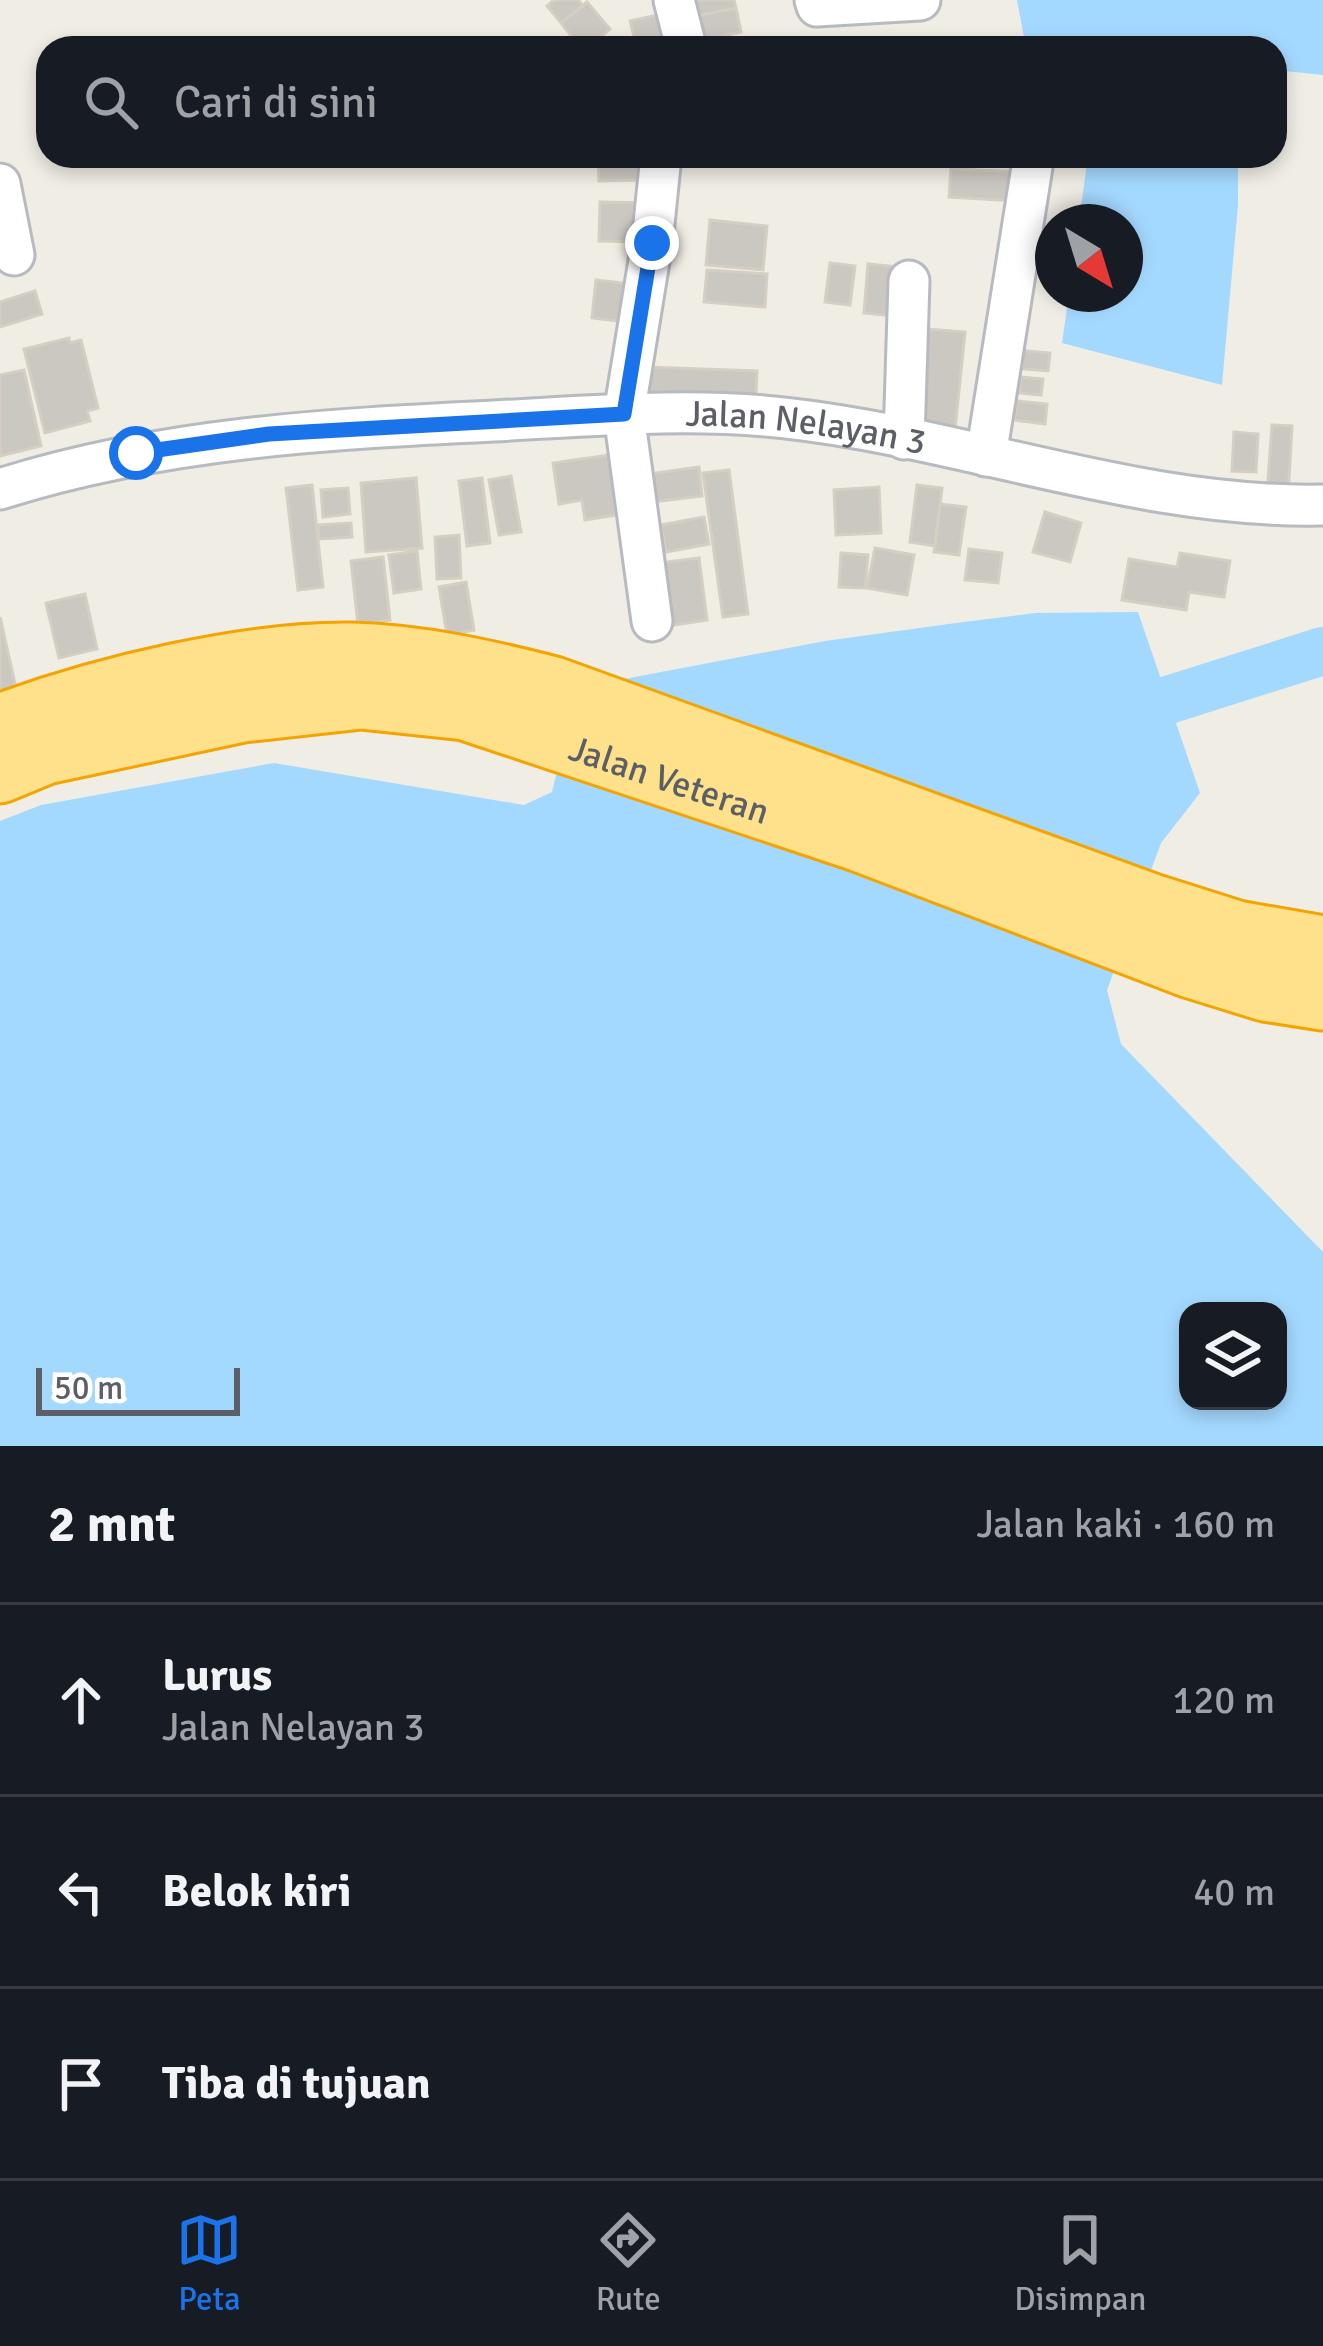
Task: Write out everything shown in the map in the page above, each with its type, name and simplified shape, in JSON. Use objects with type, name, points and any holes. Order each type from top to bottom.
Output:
[{"type":"highway","name":"Jalan Veteran","points":[[0,723],[215,664],[352,652],[470,664],[547,711],[1148,928],[1265,992],[1323,1001]]},
{"type":"highway","name":"Jalan Veteran","points":[[0,774],[46,755],[243,713],[361,700],[466,711],[547,711]]},
{"type":"highway","name":"Jalan Veteran","points":[[1148,928],[1237,930],[1323,945]]},
{"type":"street","points":[[674,0],[683,36]]},
{"type":"street","points":[[815,0],[818,6],[920,0]]},
{"type":"street","points":[[652,620],[624,414],[660,168]]},
{"type":"street","points":[[986,456],[1032,168]]},
{"type":"street","points":[[0,184],[14,255]]},
{"type":"street","points":[[904,439],[909,281]]},
{"type":"street","name":"Jalan Nelayan 3","points":[[0,489],[136,453],[269,434],[624,414],[785,418],[1138,488],[1272,506],[1323,505]]},
{"type":"water","points":[[1017,0],[1323,0],[1323,75],[1287,71],[1287,36],[1024,36]]},
{"type":"water","points":[[1086,168],[1238,168],[1222,385],[1062,343],[1066,312],[1143,312],[1143,204],[1081,204]]},
{"type":"water","points":[[1138,612],[1200,793],[1161,843],[1107,990],[1121,1044],[1323,1252],[1323,1446],[0,1446],[0,821],[41,805],[274,763],[524,805],[552,792],[577,688],[825,641],[1036,613]]},
{"type":"building","points":[[554,0],[578,0],[583,6],[561,23],[547,6]]},
{"type":"building","points":[[682,0],[734,0],[736,8],[686,18]]},
{"type":"building","points":[[587,2],[610,29],[602,36],[571,36],[561,23]]},
{"type":"building","points":[[736,8],[741,32],[696,36],[692,17]]},
{"type":"building","points":[[658,15],[668,36],[634,36],[630,21]]},
{"type":"building","points":[[598,168],[650,168],[650,180],[599,181]]},
{"type":"building","points":[[951,169],[1021,172],[1020,201],[949,197]]},
{"type":"building","points":[[600,202],[650,203],[649,242],[599,241]]},
{"type":"building","points":[[710,220],[767,226],[763,270],[706,265]]},
{"type":"building","points":[[830,263],[855,266],[850,305],[825,302]]},
{"type":"building","points":[[868,264],[900,267],[895,316],[864,313]]},
{"type":"building","points":[[707,270],[767,274],[765,307],[704,302]]},
{"type":"building","points":[[596,280],[640,285],[636,323],[592,318]]},
{"type":"building","points":[[35,291],[42,314],[0,327],[0,302]]},
{"type":"building","points":[[915,328],[965,332],[955,429],[905,424]]},
{"type":"building","points":[[69,338],[70,343],[81,340],[98,408],[87,411],[90,421],[45,433],[24,349]]},
{"type":"building","points":[[1016,350],[1050,353],[1048,371],[1014,368]]},
{"type":"building","points":[[646,367],[757,371],[755,413],[645,409]]},
{"type":"building","points":[[24,370],[41,446],[0,456],[0,375]]},
{"type":"building","points":[[1021,377],[1043,379],[1041,395],[1019,393]]},
{"type":"building","points":[[1017,401],[1047,404],[1045,424],[1014,420]]},
{"type":"building","points":[[1272,425],[1292,426],[1288,496],[1267,495]]},
{"type":"building","points":[[1234,432],[1258,434],[1256,472],[1232,471]]},
{"type":"building","points":[[617,454],[622,495],[614,496],[616,515],[585,520],[582,500],[559,504],[553,463]]},
{"type":"building","points":[[699,467],[702,496],[652,502],[649,474]]},
{"type":"building","points":[[729,470],[748,614],[723,617],[703,473]]},
{"type":"building","points":[[511,476],[521,532],[499,535],[489,480]]},
{"type":"building","points":[[416,478],[422,548],[366,552],[361,483]]},
{"type":"building","points":[[482,478],[490,543],[467,546],[459,481]]},
{"type":"building","points":[[312,485],[323,587],[298,590],[286,488]]},
{"type":"building","points":[[917,485],[942,488],[935,546],[910,542]]},
{"type":"building","points":[[879,487],[881,533],[836,535],[834,490]]},
{"type":"building","points":[[348,488],[350,514],[323,517],[321,490]]},
{"type":"building","points":[[940,504],[966,507],[959,555],[934,552]]},
{"type":"building","points":[[1045,512],[1081,523],[1070,562],[1033,552]]},
{"type":"building","points":[[704,517],[709,544],[666,552],[661,525]]},
{"type":"building","points":[[351,523],[352,537],[319,539],[318,525]]},
{"type":"building","points":[[459,535],[461,578],[437,579],[435,537]]},
{"type":"building","points":[[875,548],[914,555],[907,595],[867,588]]},
{"type":"building","points":[[969,549],[1002,553],[998,583],[965,580]]},
{"type":"building","points":[[417,551],[421,589],[394,593],[389,555]]},
{"type":"building","points":[[841,553],[868,555],[865,588],[839,587]]},
{"type":"building","points":[[1180,553],[1230,561],[1224,597],[1189,592],[1186,610],[1122,600],[1129,559],[1177,567]]},
{"type":"building","points":[[383,557],[390,620],[358,625],[351,561]]},
{"type":"building","points":[[699,558],[707,620],[668,626],[660,563]]},
{"type":"building","points":[[466,582],[474,630],[447,635],[439,587]]},
{"type":"building","points":[[85,594],[97,649],[59,658],[46,603]]},
{"type":"building","points":[[0,617],[16,688],[0,692]]},
{"type":"waterway","points":[[1168,700],[1323,651]]},
{"type":"route","points":[[136,453],[269,434],[624,414],[652,243]]}]
